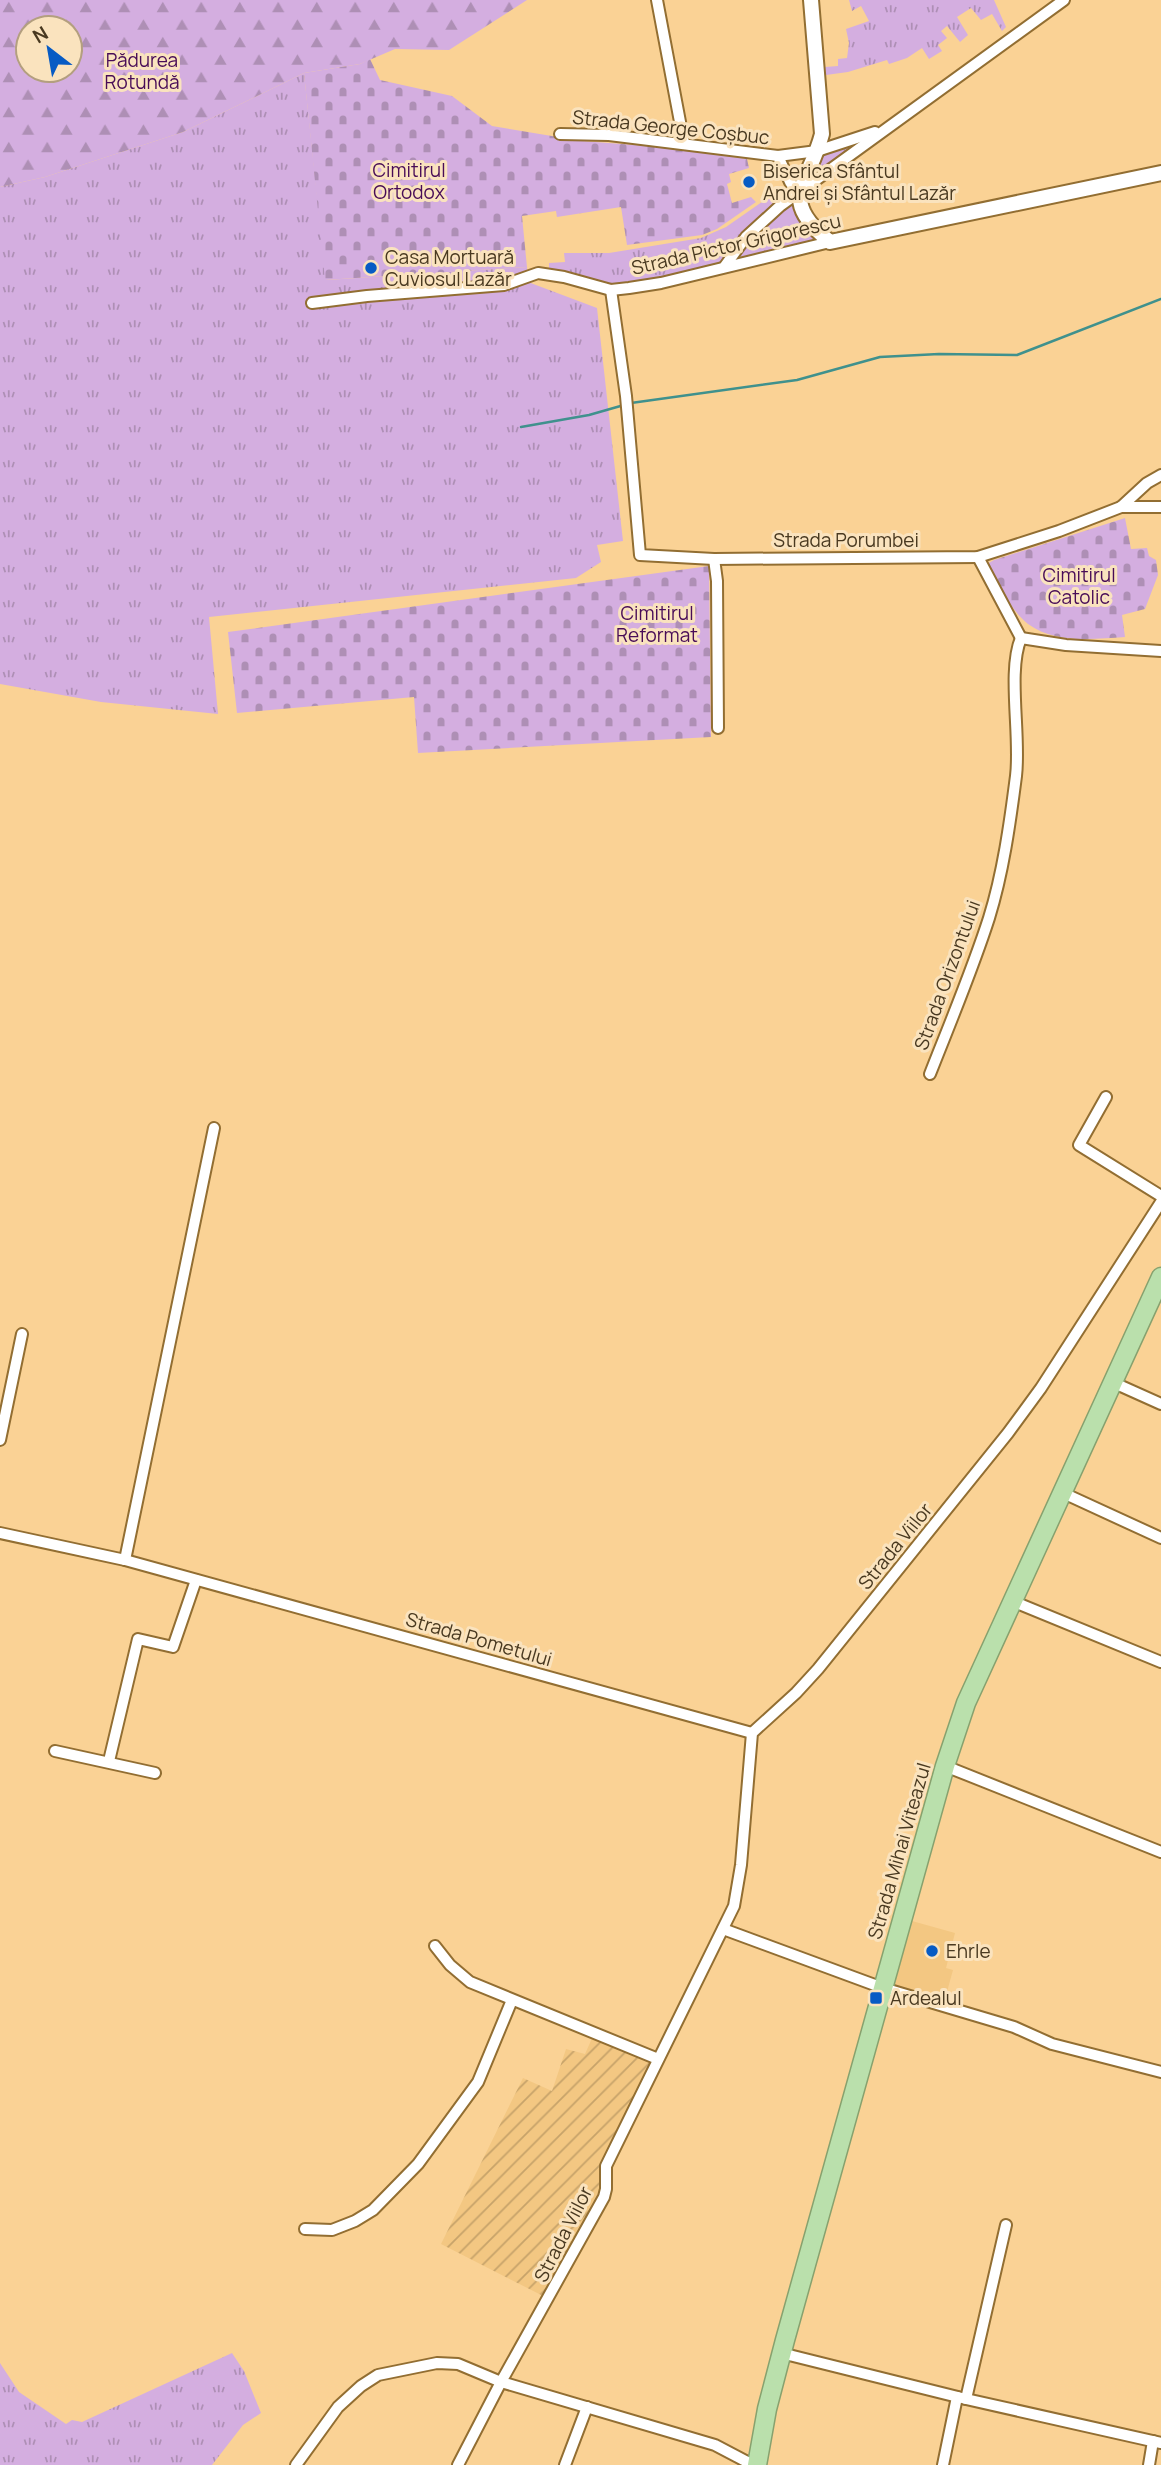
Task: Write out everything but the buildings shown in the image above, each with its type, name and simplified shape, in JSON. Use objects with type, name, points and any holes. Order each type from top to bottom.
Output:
[{"type":"highway","name":"Strada Mihai Viteazul","points":[[755,2465],[781,2354],[945,1766],[966,1703],[1161,1276]]},
{"type":"street","points":[[657,0],[684,143]]},
{"type":"street","points":[[811,0],[822,134],[798,193],[801,208],[818,232],[830,242]]},
{"type":"street","name":"Strada George Coșbuc","points":[[725,266],[746,237],[798,193],[1064,0]]},
{"type":"street","name":"Strada George Coșbuc","points":[[560,134],[609,135],[778,156],[817,151],[885,129]]},
{"type":"street","name":"Strada George Coșbuc","points":[[778,156],[798,193]]},
{"type":"street","name":"Strada Pictor Grigorescu","points":[[312,303],[504,285],[538,273],[549,273],[611,290],[661,283],[830,242],[1161,173]]},
{"type":"street","name":"Strada Porumbei","points":[[611,290],[628,411],[640,555],[714,559],[978,557],[1059,531],[1121,507],[1161,507]]},
{"type":"street","points":[[1121,507],[1147,483],[1161,475]]},
{"type":"street","points":[[978,557],[1021,638],[1066,645],[1161,651]]},
{"type":"street","points":[[714,559],[717,581],[718,727]]},
{"type":"street","name":"Strada Orizontului","points":[[930,1074],[990,916],[1006,843],[1018,758],[1016,657],[1021,638]]},
{"type":"street","points":[[1107,1097],[1079,1144],[1161,1196]]},
{"type":"street","points":[[125,1560],[214,1128]]},
{"type":"street","name":"Strada Viilor","points":[[458,2465],[604,2197],[606,2166],[734,1906],[738,1888],[752,1733],[796,1693],[817,1669],[1008,1433],[1041,1388],[1161,1202]]},
{"type":"street","points":[[0,1440],[22,1334]]},
{"type":"street","points":[[1112,1382],[1161,1404]]},
{"type":"street","points":[[1061,1493],[1161,1538]]},
{"type":"street","name":"Strada Pometului","points":[[0,1533],[125,1560],[752,1733]]},
{"type":"street","points":[[109,1761],[138,1639],[173,1647],[196,1580]]},
{"type":"street","points":[[1012,1601],[1161,1662]]},
{"type":"street","points":[[55,1751],[155,1773]]},
{"type":"street","points":[[945,1766],[1161,1852]]},
{"type":"street","points":[[723,1929],[883,1988],[1014,2026],[1052,2044],[1161,2072]]},
{"type":"street","points":[[435,1946],[458,1973],[470,1982],[658,2059]]},
{"type":"street","points":[[305,2229],[332,2230],[355,2221],[373,2210],[418,2164],[478,2082],[512,2000]]},
{"type":"street","points":[[943,2465],[1006,2225]]},
{"type":"street","points":[[781,2354],[1157,2442],[1149,2465]]},
{"type":"street","points":[[296,2465],[338,2407],[361,2386],[378,2375],[437,2363],[458,2364],[501,2382],[715,2445],[755,2465]]},
{"type":"street","points":[[565,2465],[587,2407]]},
{"type":"shaded area","points":[[912,1921],[955,1933],[946,1968],[953,1970],[945,1999],[894,1985]]},
{"type":"shaded area","points":[[593,2036],[652,2061],[600,2171],[601,2196],[547,2298],[441,2244],[523,2078],[552,2091],[566,2049],[585,2054]]},
{"type":"green space","name":"Pădurea Rotundă","points":[[0,0],[527,0],[449,50],[395,49],[360,64],[304,73],[183,132],[45,177],[0,187]]},
{"type":"green space","points":[[849,0],[994,0],[1006,27],[1002,31],[992,14],[981,20],[971,8],[957,17],[968,35],[960,42],[947,26],[941,31],[947,38],[938,45],[942,51],[929,59],[922,48],[907,58],[889,64],[887,60],[848,72],[826,75],[825,67],[838,66],[838,59],[847,58],[849,43],[846,29],[869,21],[861,6],[852,11]]},
{"type":"green space","name":"Cimitirul Ortodox","points":[[370,59],[380,80],[452,96],[492,126],[582,141],[662,147],[747,159],[749,168],[729,174],[731,182],[727,184],[732,203],[751,197],[756,202],[717,229],[702,235],[627,245],[621,207],[557,217],[556,211],[522,216],[527,267],[325,280],[304,73],[360,64]]},
{"type":"green space","points":[[304,73],[326,280],[527,267],[528,282],[597,308],[623,541],[597,545],[601,562],[576,578],[209,617],[218,714],[101,702],[0,684],[0,187],[45,177],[183,132]]},
{"type":"green space","points":[[885,129],[799,193],[830,242],[629,288],[549,273],[549,263],[565,262],[564,253],[609,253],[701,238],[726,227],[776,192],[784,203],[817,151]]},
{"type":"green space","name":"Cimitirul Catolic","points":[[1125,518],[1131,549],[1147,548],[1149,556],[1156,560],[1158,575],[1145,609],[1122,615],[1125,637],[1075,639],[1050,635],[1039,630],[1028,624],[1016,611],[987,564],[994,560]]},
{"type":"green space","name":"Cimitirul Reformat","points":[[709,566],[711,737],[418,753],[414,697],[237,713],[228,632]]},
{"type":"green space","points":[[232,2353],[244,2371],[261,2413],[243,2425],[212,2465],[0,2465],[0,2363],[19,2392],[66,2424],[72,2420],[82,2422]]},
{"type":"waterway","points":[[631,403],[797,380],[880,357],[939,354],[1017,355],[1161,299]]},
{"type":"waterway","points":[[521,427],[589,415],[624,405]]},
{"type":"place","name":"Biserica Sfântul Andrei și Sfântul Lazăr","points":[[749,182]]},
{"type":"place","name":"Casa Mortuară Cuviosul Lazăr","points":[[371,268]]},
{"type":"place","name":"Ehrle","points":[[932,1951]]},
{"type":"place","name":"Ardealul","points":[[876,1998]]}]
